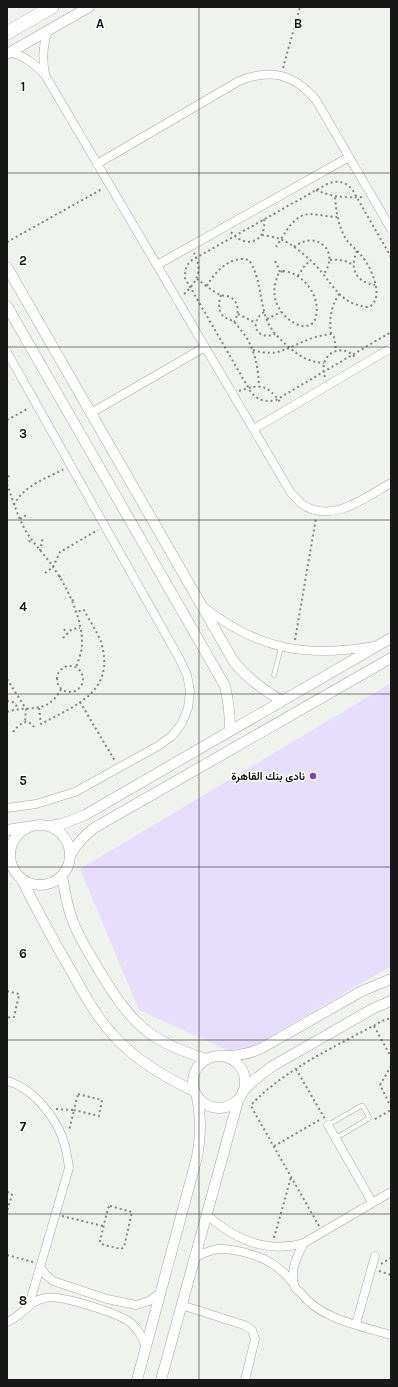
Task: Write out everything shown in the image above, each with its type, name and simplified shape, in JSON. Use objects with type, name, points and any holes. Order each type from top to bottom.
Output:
[{"type":"main road","points":[[7,33],[52,7]]},
{"type":"street","points":[[9,53],[89,7]]},
{"type":"street","points":[[45,74],[42,60],[48,30]]},
{"type":"street","points":[[9,53],[24,56],[45,74],[291,492],[302,504],[317,511],[333,512],[348,506],[391,483]]},
{"type":"street","points":[[98,164],[239,81],[260,74],[281,75],[294,80],[306,89],[316,100],[391,229]]},
{"type":"street","points":[[157,265],[349,157]]},
{"type":"street","points":[[7,267],[234,662],[255,684],[282,701]]},
{"type":"street","points":[[7,306],[225,686],[229,700],[230,731]]},
{"type":"street","points":[[91,413],[205,347]]},
{"type":"street","points":[[254,429],[391,348]]},
{"type":"street","points":[[7,352],[179,658],[187,675],[190,691],[188,708],[182,723],[172,736],[158,746],[75,792],[36,804],[7,808]]},
{"type":"street","points":[[200,604],[221,621],[244,634],[268,643],[293,649],[322,652],[351,650],[379,645]]},
{"type":"street","points":[[50,826],[68,822],[85,815],[391,638]]},
{"type":"street","points":[[70,855],[76,845],[94,828],[391,658]]},
{"type":"street","points":[[7,830],[42,824],[50,826],[57,829],[67,841],[70,855],[69,863],[62,876],[49,884],[42,885],[27,882],[14,872]]},
{"type":"street","points":[[28,827],[16,836],[10,850],[14,872],[94,1011],[115,1037],[140,1060],[196,1094],[207,1106],[220,1109],[233,1105],[238,1101]]},
{"type":"street","points":[[62,876],[66,900],[73,923],[84,945],[115,996],[133,1018],[154,1036],[179,1050],[206,1059]]},
{"type":"street","points":[[137,1380],[197,1157],[201,1137],[200,1117],[193,1085],[194,1073],[197,1068],[206,1059],[212,1057],[237,1056],[260,1050],[362,991],[391,979]]},
{"type":"street","points":[[160,1380],[238,1101],[245,1089],[257,1077],[271,1067],[374,1008],[391,1001]]},
{"type":"street","points":[[225,1056],[237,1063],[242,1068],[246,1082],[245,1089]]},
{"type":"street","points":[[7,1081],[29,1093],[45,1108],[58,1126],[66,1146],[69,1168],[29,1305]]},
{"type":"street","points":[[328,1125],[372,1202]]},
{"type":"street","points":[[206,1215],[222,1228],[240,1238],[272,1247],[283,1247],[304,1243],[391,1192]]},
{"type":"street","points":[[294,1284],[294,1270],[297,1256],[304,1243]]},
{"type":"street","points":[[195,1257],[218,1249],[238,1251],[260,1257],[285,1273],[304,1299],[326,1315],[391,1335]]},
{"type":"street","points":[[356,1324],[375,1256]]},
{"type":"street","points":[[41,1266],[46,1275],[53,1281],[107,1300],[136,1305],[149,1301],[160,1293]]},
{"type":"street","points":[[84,1304],[87,1293]]},
{"type":"street","points":[[7,1322],[22,1313],[29,1305],[38,1300],[47,1297],[57,1297],[84,1304],[132,1323],[141,1334],[146,1348]]},
{"type":"street","points":[[181,1305],[244,1325],[252,1330],[255,1339],[245,1380]]},
{"type":"lane","points":[[274,675],[281,646]]},
{"type":"lane","points":[[328,1125],[363,1106],[369,1118],[336,1138]]},
{"type":"path","points":[[281,75],[300,7]]},
{"type":"path","points":[[391,257],[352,189],[343,182],[332,182],[196,257],[189,263],[185,273],[185,278],[248,388],[252,394],[263,401],[269,402],[278,399],[391,332]]},
{"type":"path","points":[[7,242],[110,185]]},
{"type":"path","points":[[316,190],[346,198],[372,196]]},
{"type":"path","points":[[262,235],[281,239],[294,247],[310,261],[339,294],[351,303],[369,307],[377,299],[375,285],[369,266],[345,238],[337,217],[335,196]]},
{"type":"path","points":[[226,226],[234,236],[241,241],[248,242],[256,240],[262,235],[265,227],[264,219],[259,208]]},
{"type":"path","points":[[276,247],[289,226],[301,217],[308,214],[337,217]]},
{"type":"path","points":[[294,247],[300,242],[308,240],[317,241],[324,245],[330,260],[328,268],[323,275]]},
{"type":"path","points":[[178,300],[191,288],[197,279],[199,272],[199,264],[190,246]]},
{"type":"path","points":[[357,251],[353,265],[355,272],[360,279],[367,284],[375,285]]},
{"type":"path","points":[[330,260],[338,259],[353,265]]},
{"type":"path","points":[[207,286],[219,269],[227,264],[236,260],[249,260],[254,269],[260,288],[264,312],[275,334],[296,353],[313,362],[324,363]]},
{"type":"path","points":[[275,261],[280,272]]},
{"type":"path","points":[[298,276],[305,265],[310,261]]},
{"type":"path","points":[[285,271],[298,276],[308,286],[315,298],[316,312],[314,322],[305,326],[297,324],[281,312],[274,292],[277,276],[280,272],[285,271]]},
{"type":"path","points":[[197,279],[221,295],[232,298],[236,302],[238,314],[234,322]]},
{"type":"path","points":[[336,350],[334,337],[331,334],[330,323],[334,303],[339,294]]},
{"type":"path","points":[[221,295],[219,308],[222,315],[234,322],[243,333],[253,350],[258,372],[259,386]]},
{"type":"path","points":[[264,312],[258,316],[256,322],[257,329],[262,334],[268,336],[275,334]]},
{"type":"path","points":[[267,319],[281,312]]},
{"type":"path","points":[[238,314],[256,322]]},
{"type":"path","points":[[253,350],[271,354],[281,352],[310,338],[331,334]]},
{"type":"path","points":[[328,385],[323,372],[324,363],[328,355],[336,350],[345,350],[353,354],[363,365]]},
{"type":"path","points":[[232,393],[253,386],[259,386],[273,393],[286,410]]},
{"type":"path","points":[[7,420],[36,404]]},
{"type":"path","points":[[14,504],[26,489],[71,466]]},
{"type":"path","points":[[9,475],[7,483],[20,518],[31,538],[53,567],[72,601],[80,628],[82,644],[76,668]]},
{"type":"path","points":[[293,649],[317,511]]},
{"type":"path","points":[[20,518],[28,514]]},
{"type":"path","points":[[45,573],[53,567],[60,552],[105,526]]},
{"type":"path","points":[[40,551],[43,537]]},
{"type":"path","points":[[29,542],[31,538]]},
{"type":"path","points":[[59,577],[64,574]]},
{"type":"path","points":[[72,601],[76,598]]},
{"type":"path","points":[[39,708],[41,724],[86,700],[94,692],[100,681],[104,654],[100,641],[84,610],[75,612]]},
{"type":"path","points":[[63,638],[74,628],[80,628]]},
{"type":"path","points":[[64,629],[67,634]]},
{"type":"path","points":[[68,666],[76,668],[82,674],[82,683],[80,687],[73,692],[65,692],[61,689],[57,682],[58,674],[68,666]]},
{"type":"path","points":[[7,679],[26,708],[25,722]]},
{"type":"path","points":[[7,712],[17,708],[39,708],[54,699],[61,689]]},
{"type":"path","points":[[7,701],[13,702],[17,708]]},
{"type":"path","points":[[80,702],[119,767]]},
{"type":"path","points":[[13,732],[18,726],[25,722],[29,722],[34,727]]},
{"type":"path","points":[[7,991],[19,994],[14,1017],[7,1017]]},
{"type":"path","points":[[322,1232],[252,1106],[282,1078],[391,1018]]},
{"type":"path","points":[[374,1026],[391,1057]]},
{"type":"path","points":[[369,1118],[376,1118],[391,1108],[380,1085],[391,1066]]},
{"type":"path","points":[[296,1070],[328,1125]]},
{"type":"path","points":[[45,1108],[74,1110],[99,1116],[103,1100],[79,1094],[74,1110],[66,1146]]},
{"type":"path","points":[[274,1146],[324,1117]]},
{"type":"path","points":[[272,1247],[291,1177]]},
{"type":"path","points":[[7,1192],[12,1194],[7,1211]]},
{"type":"path","points":[[110,1206],[132,1212],[123,1248],[100,1243],[103,1226],[108,1208],[110,1206]]},
{"type":"path","points":[[55,1215],[103,1226]]},
{"type":"path","points":[[7,1255],[41,1266]]},
{"type":"path","points":[[372,1269],[391,1275]]},
{"type":"shaded area","name":"نادى بنك القاهرة","points":[[391,683],[391,966],[238,1055],[139,1010],[80,869]]},
{"type":"place","name":"نادى بنك القاهرة","points":[[313,776]]}]
